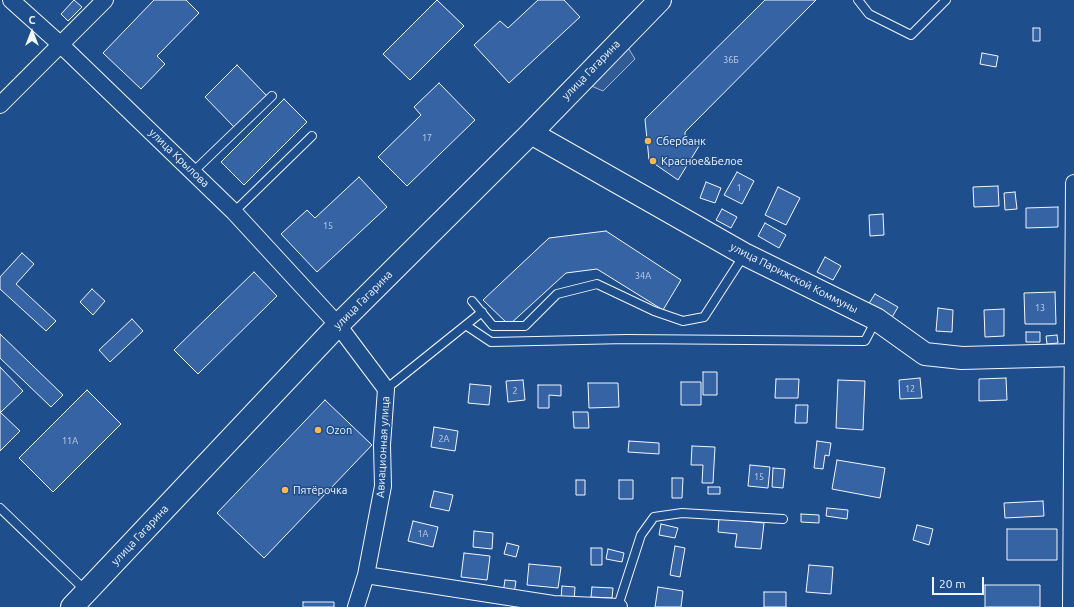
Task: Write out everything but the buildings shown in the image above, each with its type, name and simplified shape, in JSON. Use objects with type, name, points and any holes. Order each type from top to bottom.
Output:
[{"type":"main road","name":"улица Гагарина","points":[[72,607],[338,325],[531,133],[660,0]]},
{"type":"main road","name":"улица Парижской Коммуны","points":[[531,133],[744,254],[876,319],[925,354],[962,358],[1073,355]]},
{"type":"street","name":"улица Крылова","points":[[11,0],[60,44],[194,171],[234,212],[338,325]]},
{"type":"street","points":[[0,105],[105,0]]},
{"type":"street","points":[[1072,607],[1074,182]]},
{"type":"street","name":"Авиационная улица","points":[[338,325],[386,389],[382,445],[383,486],[366,575],[356,607]]},
{"type":"street","points":[[366,575],[553,604],[618,607]]},
{"type":"lane","points":[[858,0],[869,14],[911,35],[946,0]]},
{"type":"lane","points":[[194,171],[272,96]]},
{"type":"lane","points":[[234,212],[312,136]]},
{"type":"lane","points":[[472,301],[493,326],[525,326],[557,294],[597,284],[654,311],[683,322],[704,317],[744,254]]},
{"type":"lane","points":[[386,389],[467,326],[482,312]]},
{"type":"lane","points":[[467,326],[491,342],[627,339],[865,341],[876,319]]},
{"type":"lane","points":[[0,508],[87,591]]},
{"type":"lane","points":[[618,607],[641,535],[654,517],[682,513],[783,519]]},
{"type":"shaded area","points":[[627,46],[635,59],[603,91],[589,85]]},
{"type":"place","name":"Сбербанк","points":[[648,141]]},
{"type":"place","name":"Красное&Белое","points":[[653,161]]},
{"type":"place","name":"Ozon","points":[[318,430]]},
{"type":"place","name":"Пятёрочка","points":[[285,490]]}]
